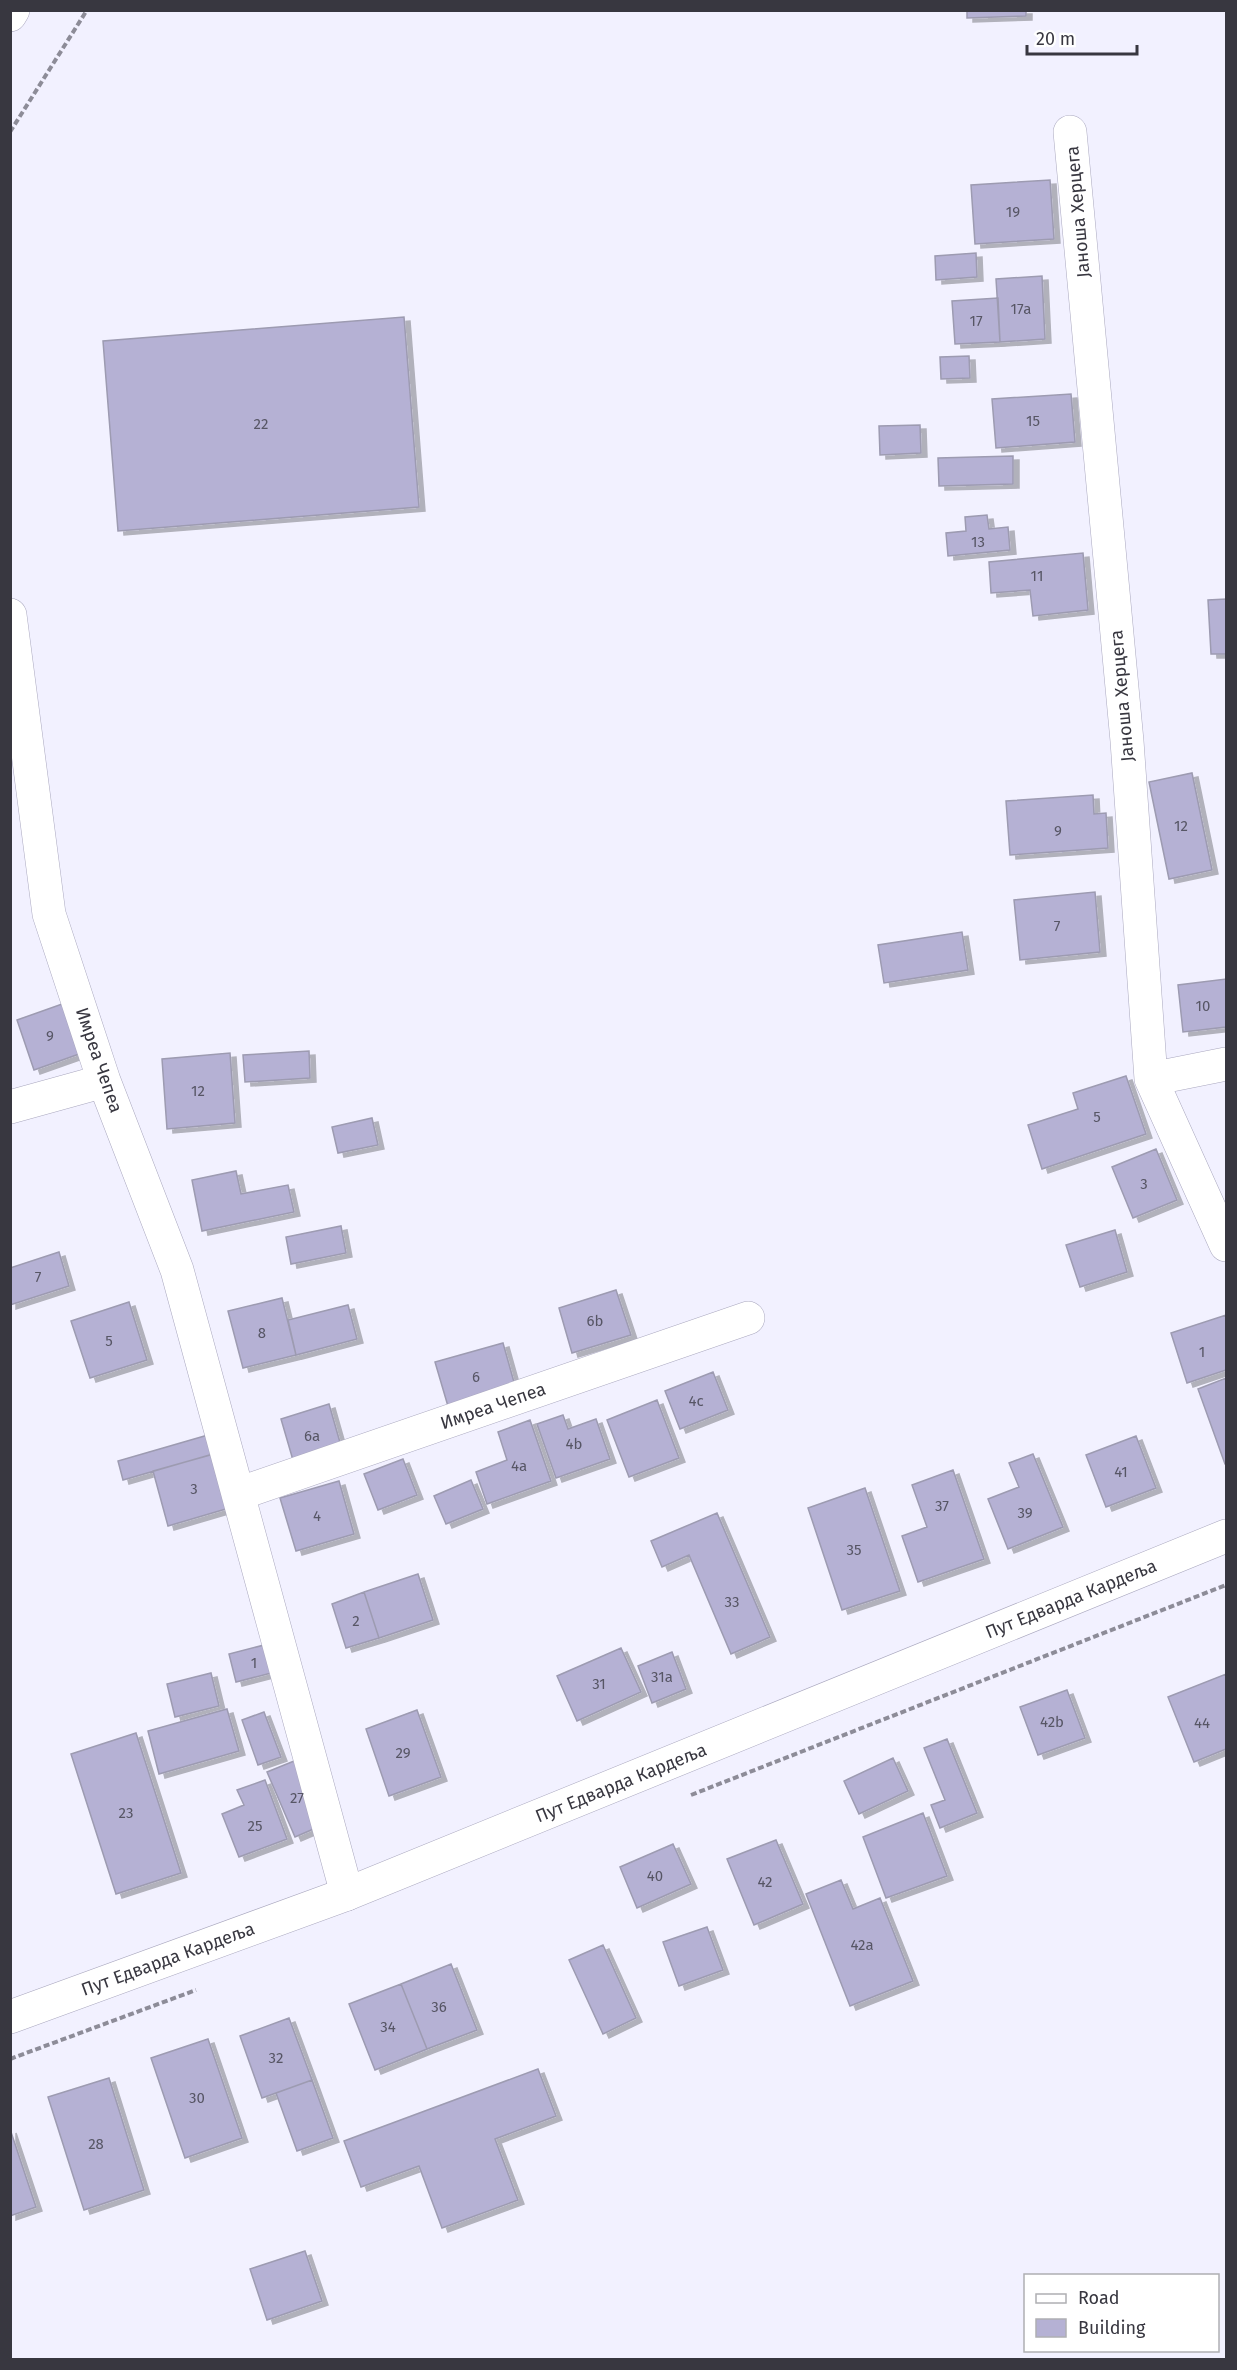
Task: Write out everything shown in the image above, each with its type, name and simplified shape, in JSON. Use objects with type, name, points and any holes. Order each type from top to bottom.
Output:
[{"type":"street","points":[[10,15],[13,10]]},
{"type":"street","name":"Јаноша Херцега","points":[[1070,132],[1127,741],[1151,1079],[1227,1245]]},
{"type":"street","name":"Имреа Чепеа","points":[[10,615],[49,914],[104,1081],[177,1270],[347,1894]]},
{"type":"street","points":[[1151,1079],[1227,1064]]},
{"type":"street","points":[[10,1107],[104,1081]]},
{"type":"street","name":"Имреа Чепеа","points":[[238,1494],[748,1318]]},
{"type":"street","name":"Пут Едварда Кардеља","points":[[10,2017],[347,1894],[1227,1536]]},
{"type":"path","points":[[10,132],[87,10]]},
{"type":"building","points":[[967,10],[1026,10],[1026,16],[967,18]]},
{"type":"building","points":[[1050,180],[1054,239],[975,244],[971,185]]},
{"type":"building","points":[[976,253],[977,277],[936,280],[935,256]]},
{"type":"building","points":[[1042,276],[1045,339],[1000,342],[996,279]]},
{"type":"building","points":[[998,298],[1000,342],[955,344],[952,301]]},
{"type":"building","points":[[404,317],[419,507],[118,531],[103,341]]},
{"type":"building","points":[[969,356],[970,378],[941,379],[940,357]]},
{"type":"building","points":[[1071,394],[1075,442],[996,448],[992,399]]},
{"type":"building","points":[[920,425],[921,453],[880,455],[879,426]]},
{"type":"building","points":[[1013,456],[1013,484],[939,486],[938,458]]},
{"type":"building","points":[[987,515],[989,529],[1008,527],[1010,550],[948,556],[946,533],[966,531],[965,517]]},
{"type":"building","points":[[1083,553],[1088,610],[1033,616],[1030,590],[991,593],[989,562]]},
{"type":"building","points":[[1226,599],[1226,654],[1211,654],[1208,600]]},
{"type":"building","points":[[1192,773],[1212,870],[1169,879],[1149,782]]},
{"type":"building","points":[[1093,795],[1094,814],[1106,813],[1108,848],[1010,855],[1006,801]]},
{"type":"building","points":[[1095,892],[1100,952],[1020,960],[1014,900]]},
{"type":"building","points":[[962,932],[968,970],[884,983],[878,945]]},
{"type":"building","points":[[1226,979],[1226,1027],[1183,1032],[1178,985]]},
{"type":"building","points":[[65,1003],[82,1053],[34,1070],[17,1020]]},
{"type":"building","points":[[309,1051],[310,1078],[245,1082],[243,1055]]},
{"type":"building","points":[[230,1053],[235,1123],[167,1129],[162,1059]]},
{"type":"building","points":[[1126,1076],[1146,1134],[1042,1169],[1028,1125],[1078,1109],[1073,1093]]},
{"type":"building","points":[[372,1118],[378,1145],[338,1153],[332,1127]]},
{"type":"building","points":[[1156,1149],[1177,1200],[1133,1218],[1112,1167]]},
{"type":"building","points":[[236,1171],[241,1194],[288,1185],[294,1212],[202,1231],[192,1180]]},
{"type":"building","points":[[341,1226],[346,1253],[291,1264],[286,1237]]},
{"type":"building","points":[[1115,1230],[1127,1272],[1080,1287],[1066,1245]]},
{"type":"building","points":[[59,1252],[69,1286],[10,1305],[10,1268]]},
{"type":"building","points":[[616,1290],[631,1335],[572,1353],[559,1308]]},
{"type":"building","points":[[282,1298],[296,1355],[243,1368],[228,1311]]},
{"type":"building","points":[[129,1302],[147,1360],[90,1378],[71,1321]]},
{"type":"building","points":[[348,1305],[357,1339],[296,1355],[288,1320]]},
{"type":"building","points":[[1226,1315],[1226,1370],[1187,1383],[1171,1333]]},
{"type":"building","points":[[503,1343],[517,1393],[450,1413],[435,1362]]},
{"type":"building","points":[[713,1372],[728,1410],[680,1429],[665,1391]]},
{"type":"building","points":[[1226,1378],[1226,1464],[1225,1464],[1198,1389]]},
{"type":"building","points":[[657,1400],[679,1458],[629,1477],[607,1420]]},
{"type":"building","points":[[329,1404],[343,1453],[295,1467],[281,1419]]},
{"type":"building","points":[[563,1415],[568,1429],[596,1419],[610,1459],[556,1478],[537,1424]]},
{"type":"building","points":[[530,1420],[551,1481],[487,1504],[476,1472],[507,1460],[498,1432]]},
{"type":"building","points":[[208,1435],[213,1454],[123,1480],[118,1461]]},
{"type":"building","points":[[1136,1436],[1156,1488],[1106,1507],[1086,1455]]},
{"type":"building","points":[[221,1452],[236,1506],[168,1526],[153,1471]]},
{"type":"building","points":[[1033,1454],[1063,1527],[1008,1549],[988,1499],[1019,1487],[1009,1463]]},
{"type":"building","points":[[403,1459],[417,1495],[378,1510],[364,1474]]},
{"type":"building","points":[[953,1470],[984,1559],[918,1582],[902,1536],[927,1527],[912,1485]]},
{"type":"building","points":[[471,1480],[483,1509],[446,1524],[434,1496]]},
{"type":"building","points":[[339,1481],[354,1534],[296,1551],[280,1498]]},
{"type":"building","points":[[865,1488],[900,1591],[842,1610],[808,1508]]},
{"type":"building","points":[[717,1513],[770,1637],[731,1654],[689,1555],[662,1567],[651,1541]]},
{"type":"building","points":[[418,1574],[433,1620],[379,1638],[364,1592]]},
{"type":"building","points":[[364,1592],[379,1638],[346,1648],[332,1604]]},
{"type":"building","points":[[272,1643],[279,1671],[236,1682],[229,1654]]},
{"type":"building","points":[[621,1648],[641,1692],[577,1721],[557,1676]]},
{"type":"building","points":[[672,1652],[686,1689],[652,1703],[638,1666]]},
{"type":"building","points":[[211,1673],[219,1706],[175,1717],[167,1684]]},
{"type":"building","points":[[1226,1674],[1226,1749],[1194,1762],[1168,1697]]},
{"type":"building","points":[[1067,1690],[1085,1738],[1038,1755],[1020,1707]]},
{"type":"building","points":[[227,1709],[239,1751],[159,1774],[148,1731]]},
{"type":"building","points":[[417,1710],[441,1777],[389,1796],[366,1729]]},
{"type":"building","points":[[264,1712],[281,1757],[258,1765],[242,1720]]},
{"type":"building","points":[[136,1733],[181,1873],[116,1894],[71,1754]]},
{"type":"building","points":[[947,1739],[977,1813],[940,1828],[931,1805],[945,1800],[924,1748]]},
{"type":"building","points":[[893,1758],[908,1791],[859,1814],[844,1781]]},
{"type":"building","points":[[299,1759],[325,1824],[295,1837],[267,1772]]},
{"type":"building","points":[[265,1780],[287,1839],[239,1857],[222,1814],[244,1805],[237,1790]]},
{"type":"building","points":[[923,1813],[947,1876],[886,1898],[863,1837]]},
{"type":"building","points":[[776,1840],[803,1904],[754,1925],[727,1859]]},
{"type":"building","points":[[673,1844],[691,1884],[637,1908],[620,1867]]},
{"type":"building","points":[[841,1880],[853,1909],[880,1898],[913,1981],[850,2006],[806,1894]]},
{"type":"building","points":[[707,1927],[723,1970],[679,1986],[663,1942]]},
{"type":"building","points":[[603,1945],[636,2018],[603,2034],[569,1960]]},
{"type":"building","points":[[451,1964],[477,2030],[427,2049],[401,1984]]},
{"type":"building","points":[[401,1984],[427,2049],[375,2070],[349,2004]]},
{"type":"building","points":[[289,2018],[312,2080],[262,2098],[240,2036]]},
{"type":"building","points":[[208,2039],[242,2138],[185,2158],[151,2058]]},
{"type":"building","points":[[538,2069],[556,2116],[495,2139],[518,2200],[442,2228],[419,2166],[361,2187],[344,2141]]},
{"type":"building","points":[[109,2078],[144,2190],[84,2210],[48,2097]]},
{"type":"building","points":[[312,2080],[333,2138],[297,2151],[276,2093]]},
{"type":"building","points":[[10,2129],[36,2207],[10,2216]]},
{"type":"building","points":[[305,2251],[322,2301],[267,2320],[250,2269]]}]
